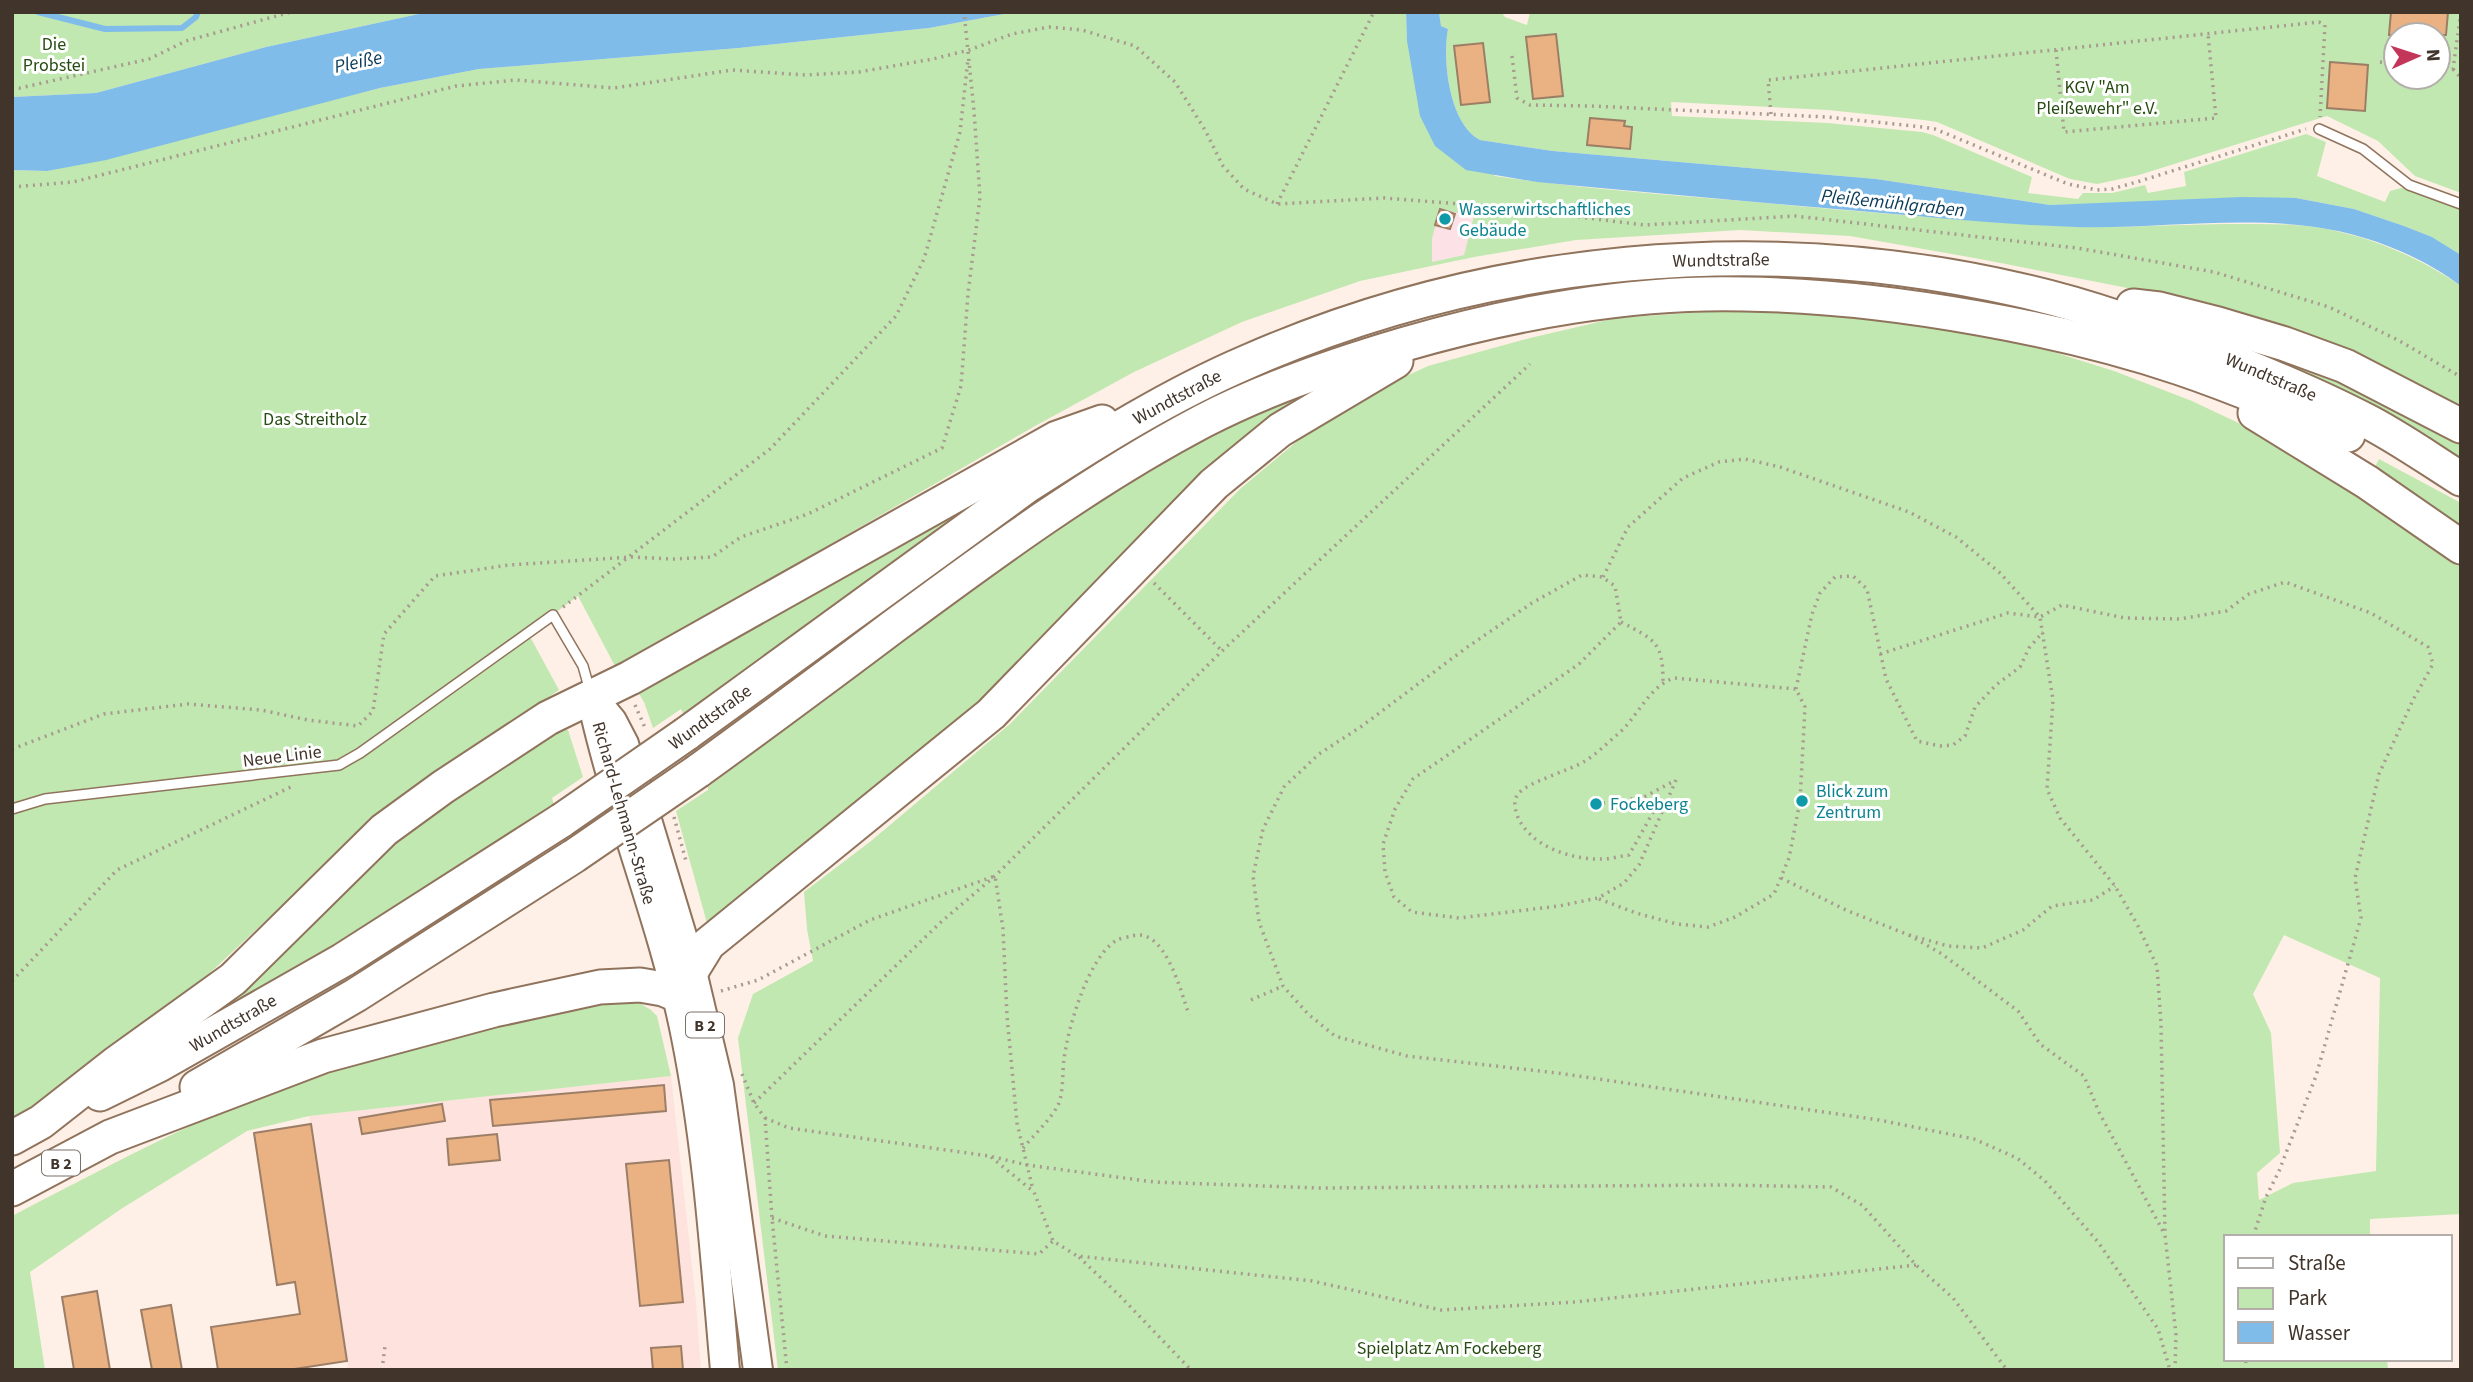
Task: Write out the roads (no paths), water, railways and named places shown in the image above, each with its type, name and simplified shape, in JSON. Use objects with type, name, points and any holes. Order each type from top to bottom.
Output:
[{"type":"highway","name":"Wundtstraße","points":[[41,1122],[159,1065],[285,994],[435,902],[562,820],[686,734],[1027,485],[1177,395],[1246,362],[1362,318],[1478,287],[1596,267],[1654,261],[1747,258],[1890,268],[2021,290],[2148,328],[2285,381],[2366,420],[2461,479]]},
{"type":"highway","points":[[2021,290],[2159,309],[2285,344],[2344,366],[2461,426]]},
{"type":"highway","name":"Wundtstraße","points":[[110,1137],[356,995],[574,856],[698,771],[999,548],[1065,502],[1130,462],[1206,419],[1305,377],[1355,358],[1450,331],[1516,316],[1598,303],[1676,296],[1755,294],[1850,299],[1944,312],[2077,338],[2181,368],[2358,439],[2461,488]]},
{"type":"highway","points":[[683,982],[708,944],[991,714],[1214,484],[1280,430],[1450,331]]},
{"type":"highway","points":[[2181,368],[2367,482],[2461,547]]},
{"type":"highway","name":"B 2","points":[[12,1138],[41,1122],[115,1064],[233,979],[384,830],[443,787],[548,718],[630,678],[1057,438],[1177,395]]},
{"type":"highway","name":"B 2","points":[[12,1189],[110,1137],[323,1056],[494,1010],[600,987],[683,982]]},
{"type":"main road","name":"Richard-Lehmann-Straße","points":[[592,697],[612,721],[624,744],[683,982],[719,1085],[758,1370]]},
{"type":"main road","name":"Richard-Lehmann-Straße","points":[[683,982],[688,1049],[708,1180],[725,1370]]},
{"type":"lane","points":[[2319,129],[2363,149],[2409,185],[2461,204]]},
{"type":"lane","name":"Neue Linie","points":[[12,809],[45,799],[339,765],[360,753],[553,615],[583,666],[592,697]]},
{"type":"water","name":"Pleiße","points":[[428,12],[1015,12],[929,28],[739,48],[479,69],[380,88],[106,160],[47,171],[12,170],[12,97],[96,93],[266,47]]},
{"type":"water","name":"Pleißemühlgraben","points":[[1406,12],[1439,12],[1441,26],[1448,29],[1447,73],[1455,106],[1469,132],[1480,140],[1553,151],[1876,179],[2050,205],[2242,197],[2296,198],[2354,209],[2432,237],[2461,255],[2461,286],[2428,265],[2392,248],[2354,235],[2315,227],[2255,223],[2106,227],[2022,225],[1537,182],[1466,170],[1435,146],[1420,116],[1407,41]]},
{"type":"waterway","points":[[38,12],[105,29],[182,28],[196,17],[198,12]]},
{"type":"place","name":"Wasserwirtschaftliches Gebäude","points":[[1445,219]]},
{"type":"place","name":"Blick zum Zentrum","points":[[1802,801]]},
{"type":"place","name":"Fockeberg","points":[[1596,804]]},
{"type":"park label","name":"Die Probstei","points":[[54,54]]},
{"type":"park label","name":"KGV \"Am Pleißewehr\" e.V.","points":[[2097,98]]},
{"type":"park label","name":"Das Streitholz","points":[[315,419]]},
{"type":"park label","name":"Spielplatz Am Fockeberg","points":[[1449,1348]]}]
